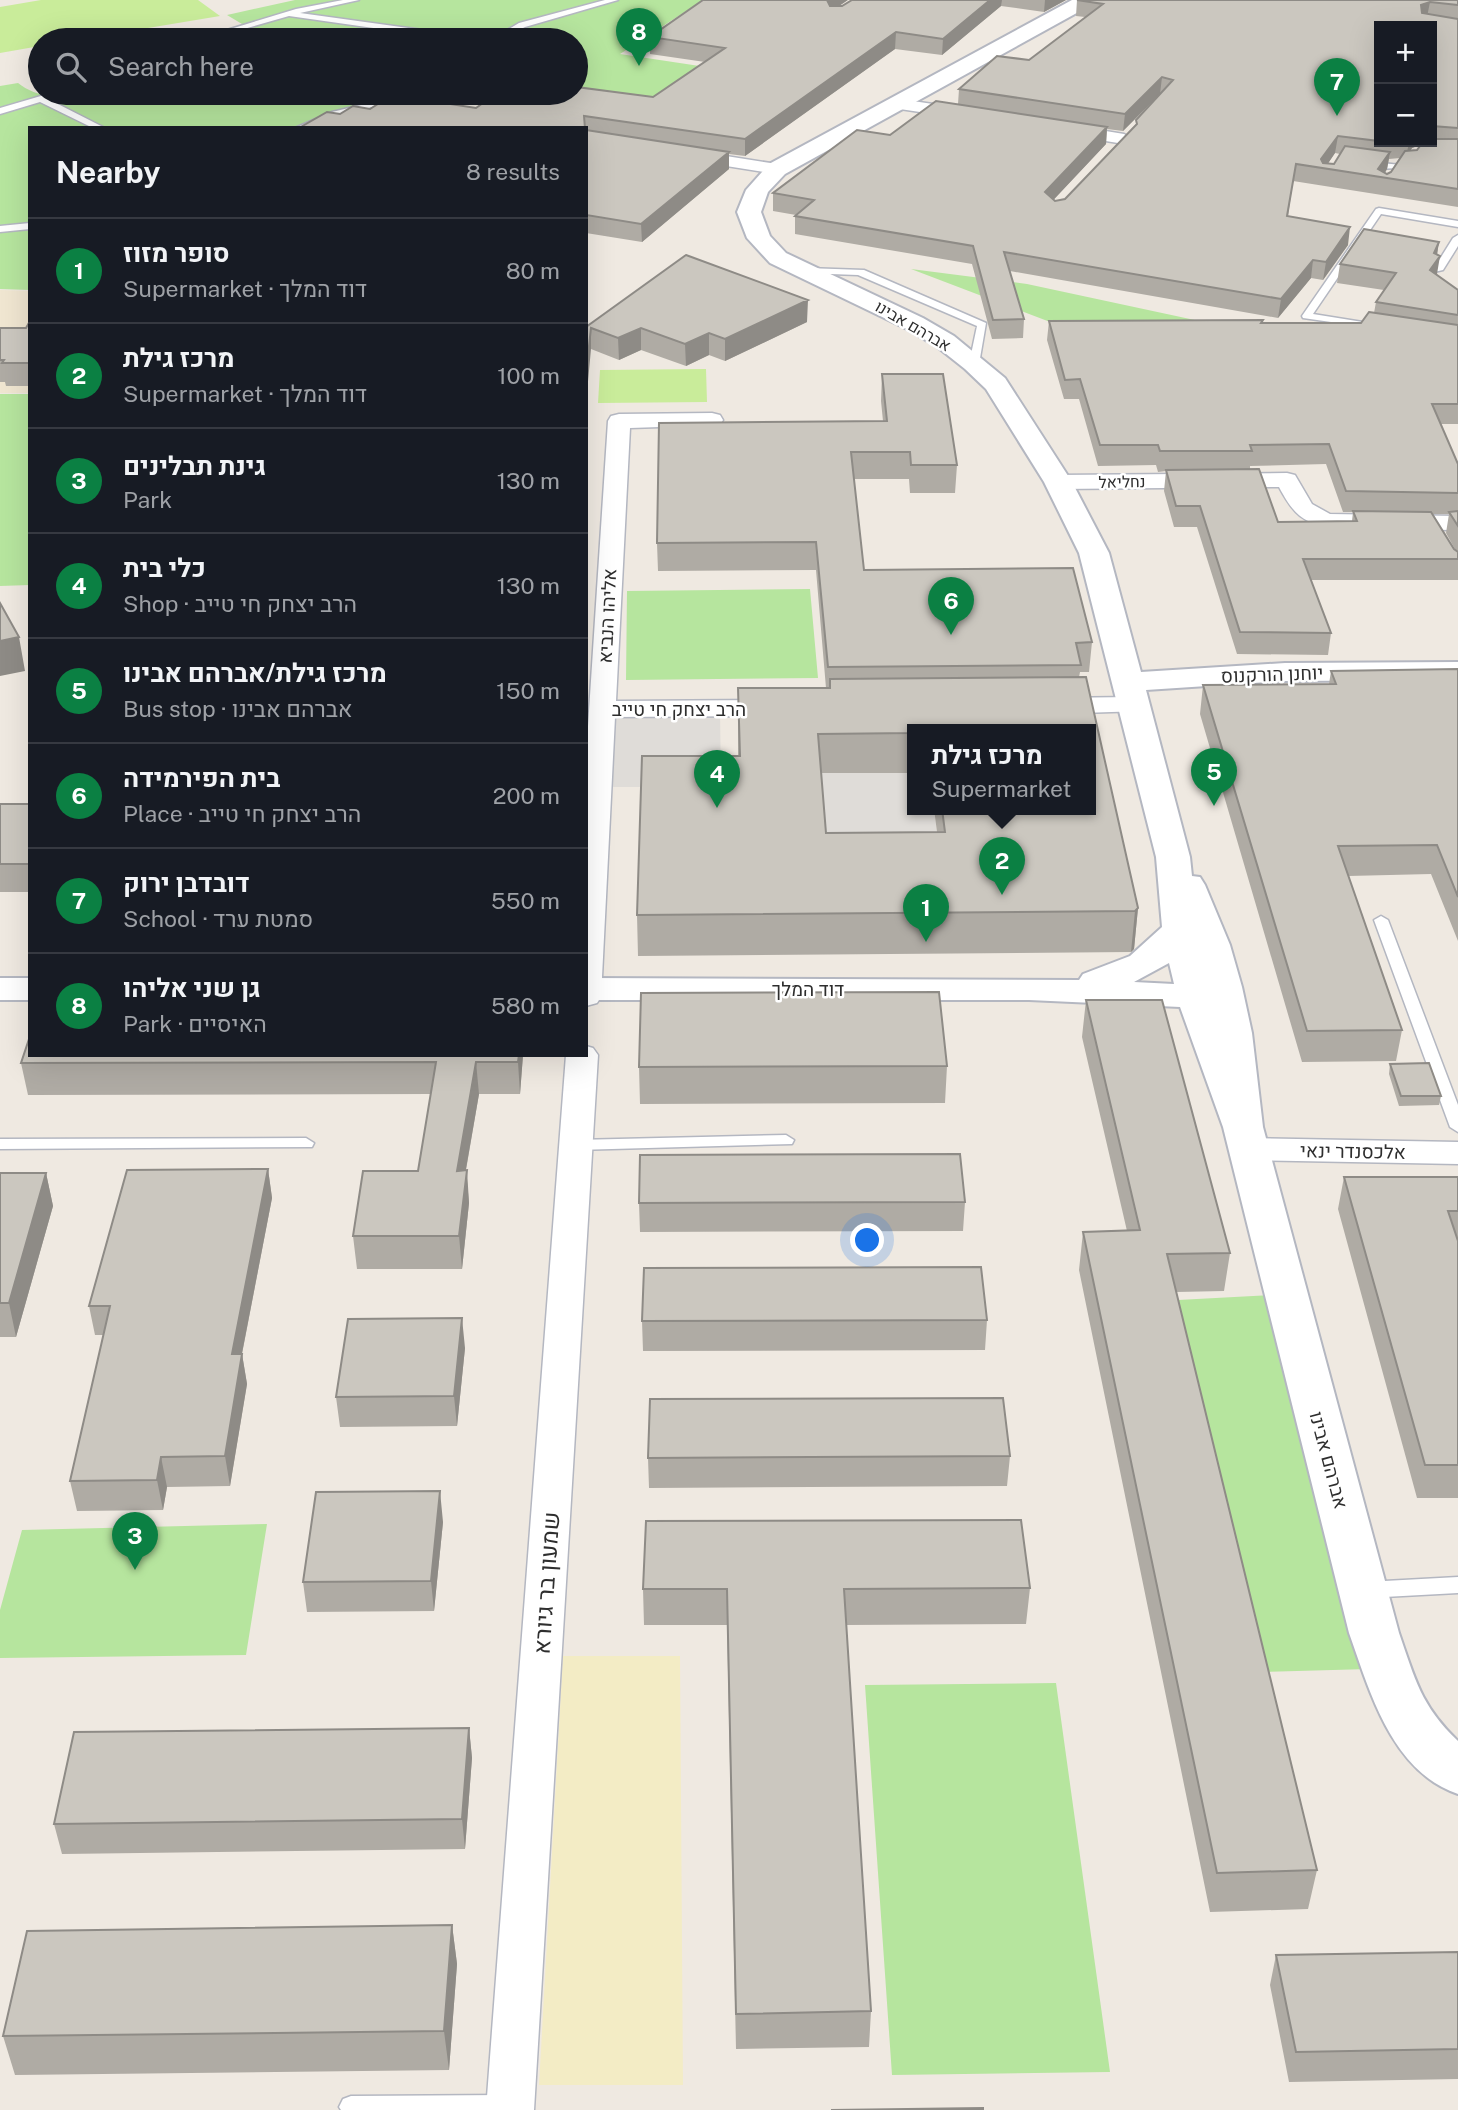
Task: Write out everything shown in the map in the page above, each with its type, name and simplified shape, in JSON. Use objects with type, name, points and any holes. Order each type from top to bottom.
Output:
[{"type":"street","name":"אברהם אבינו","points":[[1086,0],[777,169],[757,190],[749,212],[756,234],[778,258],[914,323],[945,341],[974,364],[996,384],[1058,482],[1094,553],[1173,858],[1179,930],[1203,988],[1234,1044],[1246,1138]]},
{"type":"street","points":[[899,104],[988,118]]},
{"type":"street","points":[[1050,127],[1128,135],[1108,156]]},
{"type":"street","points":[[674,153],[777,169]]},
{"type":"street","name":"אליהו הנביא","points":[[588,970],[619,421],[712,420]]},
{"type":"street","name":"נחליאל","points":[[1058,482],[1287,480],[1304,512],[1318,519],[1442,527]]},
{"type":"street","name":"יוחנן הורקנוס","points":[[1130,694],[1285,672],[1458,671]]},
{"type":"street","points":[[1023,706],[1130,694]]},
{"type":"street","name":"הרב יצחק חי טייב","points":[[602,709],[803,708]]},
{"type":"street","name":"אברהם אבינו","points":[[1173,858],[1199,908],[1212,944],[1203,988],[1213,1055],[1246,1138],[1374,1633],[1397,1698],[1418,1735],[1458,1773]]},
{"type":"street","points":[[1089,987],[1135,970],[1150,961],[1165,949],[1179,930]]},
{"type":"street","points":[[1089,987],[1161,1020],[1194,1039],[1213,1055]]},
{"type":"street","name":"דוד המלך","points":[[588,989],[1203,988]]},
{"type":"street","points":[[0,989],[28,989]]},
{"type":"street","name":"שמעון בר גיורא","points":[[510,2108],[582,1057]]},
{"type":"street","name":"אלכסנדר ינאי","points":[[1246,1138],[1458,1153]]},
{"type":"lane","points":[[240,28],[288,14],[355,0]]},
{"type":"lane","points":[[517,28],[614,0]]},
{"type":"lane","points":[[288,14],[399,28]]},
{"type":"lane","points":[[0,111],[28,104]]},
{"type":"lane","points":[[54,105],[98,126]]},
{"type":"lane","points":[[304,126],[335,114],[372,105]]},
{"type":"lane","points":[[1359,162],[1397,166],[1411,163],[1416,152],[1423,149]]},
{"type":"lane","points":[[1390,176],[1397,166]]},
{"type":"lane","points":[[1318,330],[1384,329],[1307,316],[1379,211],[1458,224]]},
{"type":"lane","points":[[0,229],[28,226]]},
{"type":"lane","points":[[1438,270],[1458,238]]},
{"type":"lane","points":[[806,271],[860,272],[982,325],[974,364]]},
{"type":"lane","points":[[1381,920],[1458,1127]]},
{"type":"lane","points":[[576,1145],[786,1140]]},
{"type":"lane","points":[[0,1144],[306,1143]]},
{"type":"lane","points":[[1363,1590],[1458,1585]]},
{"type":"lane","points":[[351,2107],[510,2108]]},
{"type":"shaded area","points":[[0,290],[28,291],[28,393],[0,393]]},
{"type":"shaded area","points":[[602,709],[720,709],[721,787],[598,787]]},
{"type":"shaded area","points":[[812,773],[907,773],[907,815],[935,815],[942,873],[825,873]]},
{"type":"green space","points":[[41,0],[198,0],[220,16],[148,28],[28,28],[28,48],[0,53],[0,7]]},
{"type":"green space","points":[[295,0],[703,0],[620,54],[785,79],[639,111],[588,96],[588,28],[244,28],[247,27],[227,15]]},
{"type":"green space","points":[[18,83],[28,90],[28,105],[373,105],[326,126],[28,126],[28,290],[0,289],[0,86]]},
{"type":"green space","points":[[911,269],[1027,284],[1204,322],[1058,325]]},
{"type":"green space","points":[[706,369],[707,402],[598,403],[600,370]]},
{"type":"green space","points":[[0,394],[28,394],[28,585],[0,586]]},
{"type":"green space","points":[[810,589],[818,678],[626,680],[627,591]]},
{"type":"green space","points":[[1272,1295],[1369,1669],[1263,1672],[1178,1300]]},
{"type":"green space","points":[[267,1524],[246,1655],[0,1658],[0,1610],[22,1530]]},
{"type":"green space","points":[[1056,1683],[1110,2072],[892,2075],[865,1685]]},
{"type":"sand","points":[[563,1656],[680,1656],[683,2085],[539,2085]]},
{"type":"building","points":[[703,0],[827,0],[830,6],[842,6],[852,0],[990,0],[943,39],[896,32],[745,139],[584,116],[585,126],[302,126],[327,112],[340,114],[353,106],[370,109],[376,105],[457,105],[476,108],[480,105],[588,105],[588,89],[653,97],[725,48],[650,37]]},
{"type":"building","points":[[1077,0],[1458,0],[1458,5],[1430,2],[1421,5],[1422,13],[1458,19],[1458,128],[1437,126],[1437,21],[1374,21],[1374,140],[1338,136],[1321,159],[1323,163],[1334,164],[1345,146],[1390,152],[1378,169],[1387,174],[1405,151],[1417,150],[1419,147],[1437,147],[1437,139],[1458,139],[1458,189],[1296,164],[1287,216],[1350,227],[1326,262],[1313,260],[1281,299],[1004,252],[1024,319],[993,320],[973,246],[795,216],[814,200],[773,193],[857,130],[890,135],[936,101],[1107,127],[1045,192],[1055,201],[1065,199],[1137,124],[1136,120],[1173,80],[1162,77],[1125,114],[959,89],[997,56],[1029,60],[1103,4]]},
{"type":"building","points":[[588,130],[729,152],[641,224],[588,215]]},
{"type":"building","points":[[1364,229],[1439,242],[1434,253],[1440,256],[1430,270],[1458,290],[1458,315],[1376,302],[1396,273],[1340,264]]},
{"type":"building","points":[[686,255],[808,300],[725,339],[709,333],[685,344],[641,328],[618,338],[591,328],[588,355],[588,326]]},
{"type":"building","points":[[1369,312],[1458,325],[1458,404],[1432,404],[1458,464],[1458,493],[1346,491],[1329,444],[1250,445],[1252,451],[1160,451],[1158,445],[1100,445],[1080,379],[1065,380],[1049,321],[1263,320],[1261,323],[1361,323]]},
{"type":"building","points":[[28,324],[28,363],[2,363],[4,360],[0,360],[0,328],[26,328]]},
{"type":"building","points":[[882,374],[943,374],[957,465],[911,465],[910,452],[851,452],[864,570],[1073,568],[1092,642],[1076,643],[1081,665],[828,667],[816,542],[657,543],[659,423],[887,421]]},
{"type":"building","points":[[1259,469],[1278,522],[1357,521],[1353,511],[1431,512],[1458,552],[1458,559],[1303,559],[1331,633],[1240,632],[1200,506],[1176,506],[1166,470]]},
{"type":"building","points":[[1458,511],[1458,526],[1449,512]]},
{"type":"building","points":[[0,603],[19,637],[0,641]]},
{"type":"building","points":[[1458,669],[1458,897],[1437,845],[1338,846],[1402,1030],[1307,1031],[1203,685],[1336,684],[1331,671]]},
{"type":"building","points":[[1086,677],[1138,908],[1135,911],[637,915],[642,756],[740,756],[738,688],[830,688],[830,679]]},
{"type":"building","points":[[0,804],[28,804],[28,864],[0,864]]},
{"type":"building","points":[[939,992],[947,1066],[639,1067],[641,993]]},
{"type":"building","points":[[1086,1000],[1162,1000],[1230,1253],[1167,1254],[1317,1870],[1217,1873],[1083,1232],[1140,1230]]},
{"type":"building","points":[[28,1042],[28,1057],[519,1057],[518,1062],[476,1062],[457,1171],[467,1170],[459,1236],[353,1236],[363,1171],[418,1171],[436,1062],[21,1063]]},
{"type":"building","points":[[1429,1063],[1441,1096],[1401,1096],[1390,1064]]},
{"type":"building","points":[[960,1154],[965,1202],[639,1203],[640,1155]]},
{"type":"building","points":[[268,1169],[232,1354],[242,1354],[225,1456],[161,1457],[157,1480],[70,1481],[110,1306],[89,1306],[127,1170]]},
{"type":"building","points":[[0,1173],[46,1173],[9,1303],[0,1303]]},
{"type":"building","points":[[1344,1177],[1458,1177],[1458,1211],[1448,1211],[1458,1241],[1458,1465],[1425,1465]]},
{"type":"building","points":[[981,1267],[987,1320],[642,1321],[644,1268]]},
{"type":"building","points":[[462,1318],[454,1396],[336,1397],[348,1319]]},
{"type":"building","points":[[1003,1398],[1010,1456],[648,1458],[650,1399]]},
{"type":"building","points":[[440,1491],[431,1581],[303,1582],[316,1492]]},
{"type":"building","points":[[1021,1520],[1030,1588],[844,1589],[871,2011],[736,2014],[727,1589],[643,1589],[646,1521]]},
{"type":"building","points":[[469,1728],[462,1819],[54,1824],[74,1732]]},
{"type":"building","points":[[452,1925],[444,2031],[3,2036],[27,1931]]},
{"type":"building","points":[[1458,1952],[1458,2049],[1296,2052],[1276,1955]]},
{"type":"building","points":[[983,2108],[983,2110],[831,2110]]},
{"type":"place","name":"גן שני אליהו","points":[[639,66]]},
{"type":"place","name":"דובדבן ירוק","points":[[1337,116]]},
{"type":"place","name":"בית הפירמידה","points":[[951,635]]},
{"type":"place","name":"מרכז גילת/אברהם אבינו","points":[[1214,806]]},
{"type":"place","name":"כלי בית","points":[[717,808]]},
{"type":"place","name":"מרכז גילת","points":[[1002,895]]},
{"type":"place","name":"סופר מזוז","points":[[926,942]]},
{"type":"place","name":"גינת תבלינים","points":[[135,1570]]}]
